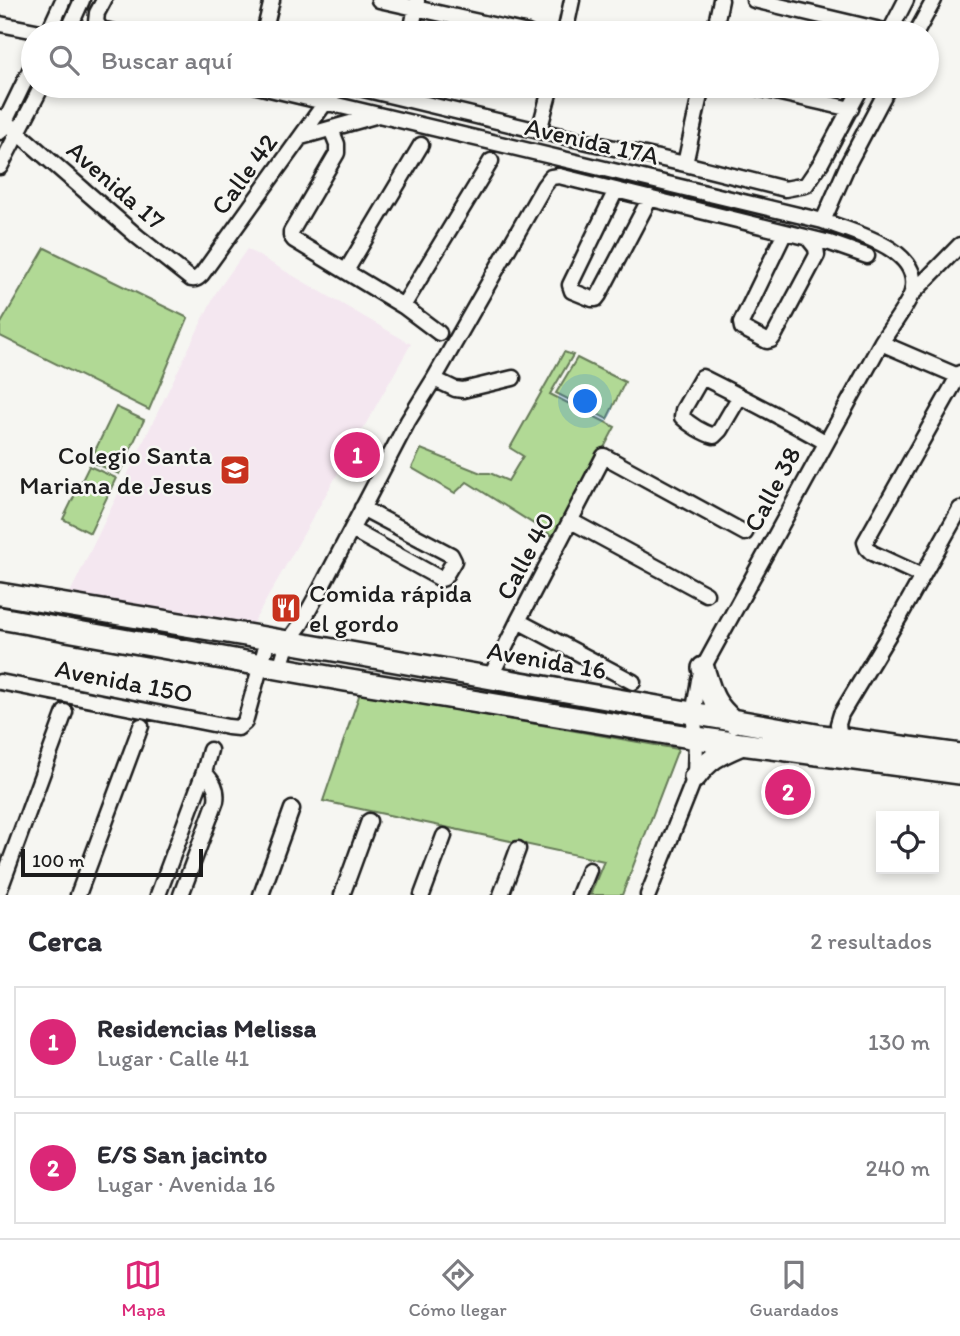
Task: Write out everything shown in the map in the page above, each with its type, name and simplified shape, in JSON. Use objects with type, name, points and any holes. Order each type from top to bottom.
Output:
[{"type":"highway","name":"Avenida 16","points":[[0,594],[734,722],[960,755]]},
{"type":"highway","name":"Avenida 16","points":[[0,618],[358,683],[742,744],[960,773]]},
{"type":"highway","points":[[704,668],[712,696],[721,711],[734,722]]},
{"type":"highway","points":[[695,777],[706,763],[720,753],[742,744]]},
{"type":"street","points":[[53,21],[63,0]]},
{"type":"street","points":[[72,21],[82,0]]},
{"type":"street","points":[[96,21],[104,0]]},
{"type":"street","points":[[267,21],[272,0]]},
{"type":"street","points":[[379,0],[417,4],[482,21]]},
{"type":"street","points":[[568,21],[572,0]]},
{"type":"street","points":[[717,21],[721,0]]},
{"type":"street","points":[[754,0],[840,21]]},
{"type":"street","points":[[895,21],[906,0]]},
{"type":"street","points":[[923,21],[934,0]]},
{"type":"street","points":[[0,24],[21,28]]},
{"type":"street","points":[[2,124],[21,87]]},
{"type":"street","points":[[0,167],[36,98]]},
{"type":"street","name":"Avenida 17A","points":[[305,98],[823,221],[873,239],[898,254],[907,262],[914,283],[912,294]]},
{"type":"street","points":[[421,98],[539,131],[685,163],[785,189],[806,185],[821,163],[856,98]]},
{"type":"street","points":[[539,131],[548,98]]},
{"type":"street","points":[[685,163],[699,98]]},
{"type":"street","points":[[802,98],[850,109]]},
{"type":"street","points":[[823,221],[849,162],[883,98]]},
{"type":"street","name":"Calle 42","points":[[202,274],[325,103]]},
{"type":"street","points":[[301,138],[376,116]]},
{"type":"street","name":"Avenida 17","points":[[2,124],[19,133],[138,237],[191,279],[198,279],[202,274]]},
{"type":"street","points":[[331,128],[337,144],[337,153],[291,236],[403,306],[439,333]]},
{"type":"street","points":[[346,271],[421,145]]},
{"type":"street","points":[[403,306],[491,162]]},
{"type":"street","points":[[271,666],[278,641],[308,612],[408,421],[551,177],[559,176],[830,243],[867,256]]},
{"type":"street","points":[[616,190],[570,285],[572,291],[592,299],[599,295],[650,198]]},
{"type":"street","points":[[785,232],[741,323],[742,328],[766,341],[774,336],[817,255],[816,248],[808,238]]},
{"type":"street","name":"Calle 38","points":[[695,777],[696,737],[693,715],[699,680],[704,668],[881,343],[912,294],[960,245]]},
{"type":"street","points":[[881,343],[959,374],[865,542],[872,553],[922,576]]},
{"type":"street","points":[[434,379],[463,390],[513,378]]},
{"type":"street","points":[[740,396],[825,442]]},
{"type":"street","name":"Calle 40","points":[[490,678],[604,456],[745,533]]},
{"type":"street","points":[[352,530],[437,578],[444,578],[454,561],[417,537],[362,508]]},
{"type":"street","points":[[839,739],[838,724],[841,714],[960,509]]},
{"type":"street","points":[[571,521],[706,594]]},
{"type":"street","points":[[404,559],[417,537]]},
{"type":"street","points":[[518,621],[633,682]]},
{"type":"street","name":"Avenida 15O","points":[[0,682],[238,728],[245,722],[271,666]]},
{"type":"street","points":[[0,889],[65,712]]},
{"type":"street","points":[[78,895],[141,726]]},
{"type":"street","points":[[163,894],[210,750]]},
{"type":"street","points":[[181,895],[216,801],[215,784],[204,772]]},
{"type":"street","points":[[648,895],[695,777]]},
{"type":"street","points":[[261,895],[292,809]]},
{"type":"street","points":[[342,895],[369,821]]},
{"type":"street","points":[[422,895],[444,836]]},
{"type":"street","points":[[501,895],[518,849]]},
{"type":"street","points":[[579,895],[589,870]]},
{"type":"shaded area","name":"Colegio Santa Mariana de Jesus","points":[[247,249],[411,344],[251,627],[69,595],[215,294]]},
{"type":"green space","points":[[45,248],[188,318],[149,410],[0,336],[0,325]]},
{"type":"green space","points":[[564,352],[573,355],[550,394],[615,427],[556,538],[467,482],[455,493],[412,468],[421,449],[508,481],[523,456],[510,448]]},
{"type":"green space","points":[[577,358],[625,382],[607,419],[556,393]]},
{"type":"green space","points":[[116,407],[144,420],[119,474],[90,461]]},
{"type":"green space","points":[[89,466],[116,478],[90,533],[63,519]]},
{"type":"green space","points":[[360,693],[678,749],[622,895],[590,895],[604,861],[323,801]]},
{"type":"place","name":"Residencias Melissa","points":[[357,455]]},
{"type":"place","name":"Colegio Santa Mariana de Jesus","points":[[235,470]]},
{"type":"place","name":"Comida rápida el gordo","points":[[286,608]]},
{"type":"place","name":"E/S San jacinto","points":[[788,792]]}]
